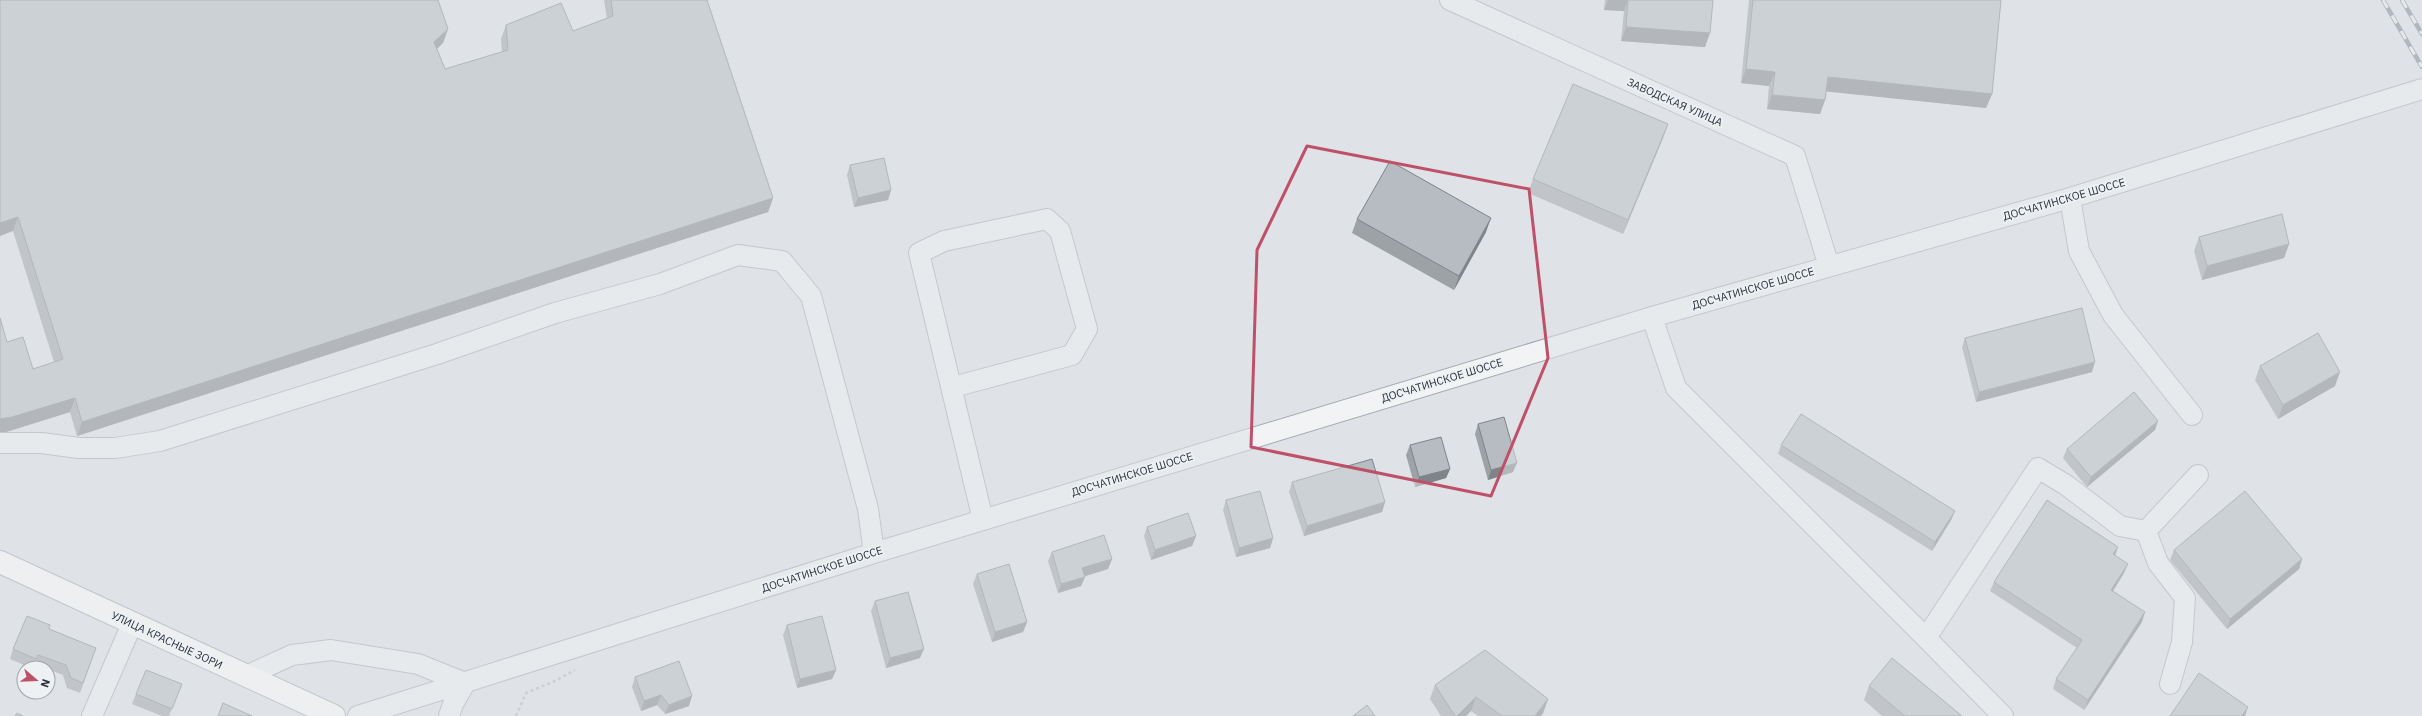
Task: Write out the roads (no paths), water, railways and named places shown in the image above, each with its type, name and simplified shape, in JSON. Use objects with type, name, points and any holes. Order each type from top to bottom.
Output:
[{"type":"main road","name":"УЛИЦА КРАСНЫЕ ЗОРИ","points":[[0,562],[334,716]]},
{"type":"street","name":"ЗАВОДСКАЯ УЛИЦА","points":[[1450,0],[1795,156],[1829,266]]},
{"type":"street","name":"ДОСЧАТИНСКОЕ ШОССЕ","points":[[358,716],[874,552],[1652,317],[2070,198],[2422,89]]},
{"type":"street","points":[[2070,198],[2079,251],[2113,315],[2192,415]]},
{"type":"street","points":[[953,387],[1072,355],[1086,329],[1060,231],[1047,219],[944,241],[919,253],[953,387],[983,520]]},
{"type":"street","points":[[0,443],[41,443],[86,448],[115,448],[160,441],[437,354],[555,313],[660,284],[738,255],[782,261],[811,296],[868,509],[874,552]]},
{"type":"street","points":[[1652,317],[1676,388],[2003,716]]},
{"type":"street","points":[[1926,638],[2038,468],[2066,485],[2120,526],[2146,531]]},
{"type":"street","points":[[2146,531],[2198,475]]},
{"type":"street","points":[[2146,531],[2158,563],[2185,598],[2182,642],[2170,684]]},
{"type":"street","points":[[92,716],[132,624]]},
{"type":"street","points":[[246,676],[292,655],[331,650],[418,664],[465,683],[448,716]]},
{"type":"railway","points":[[2383,0],[2422,67]]},
{"type":"railway","points":[[2402,0],[2422,34]]}]
